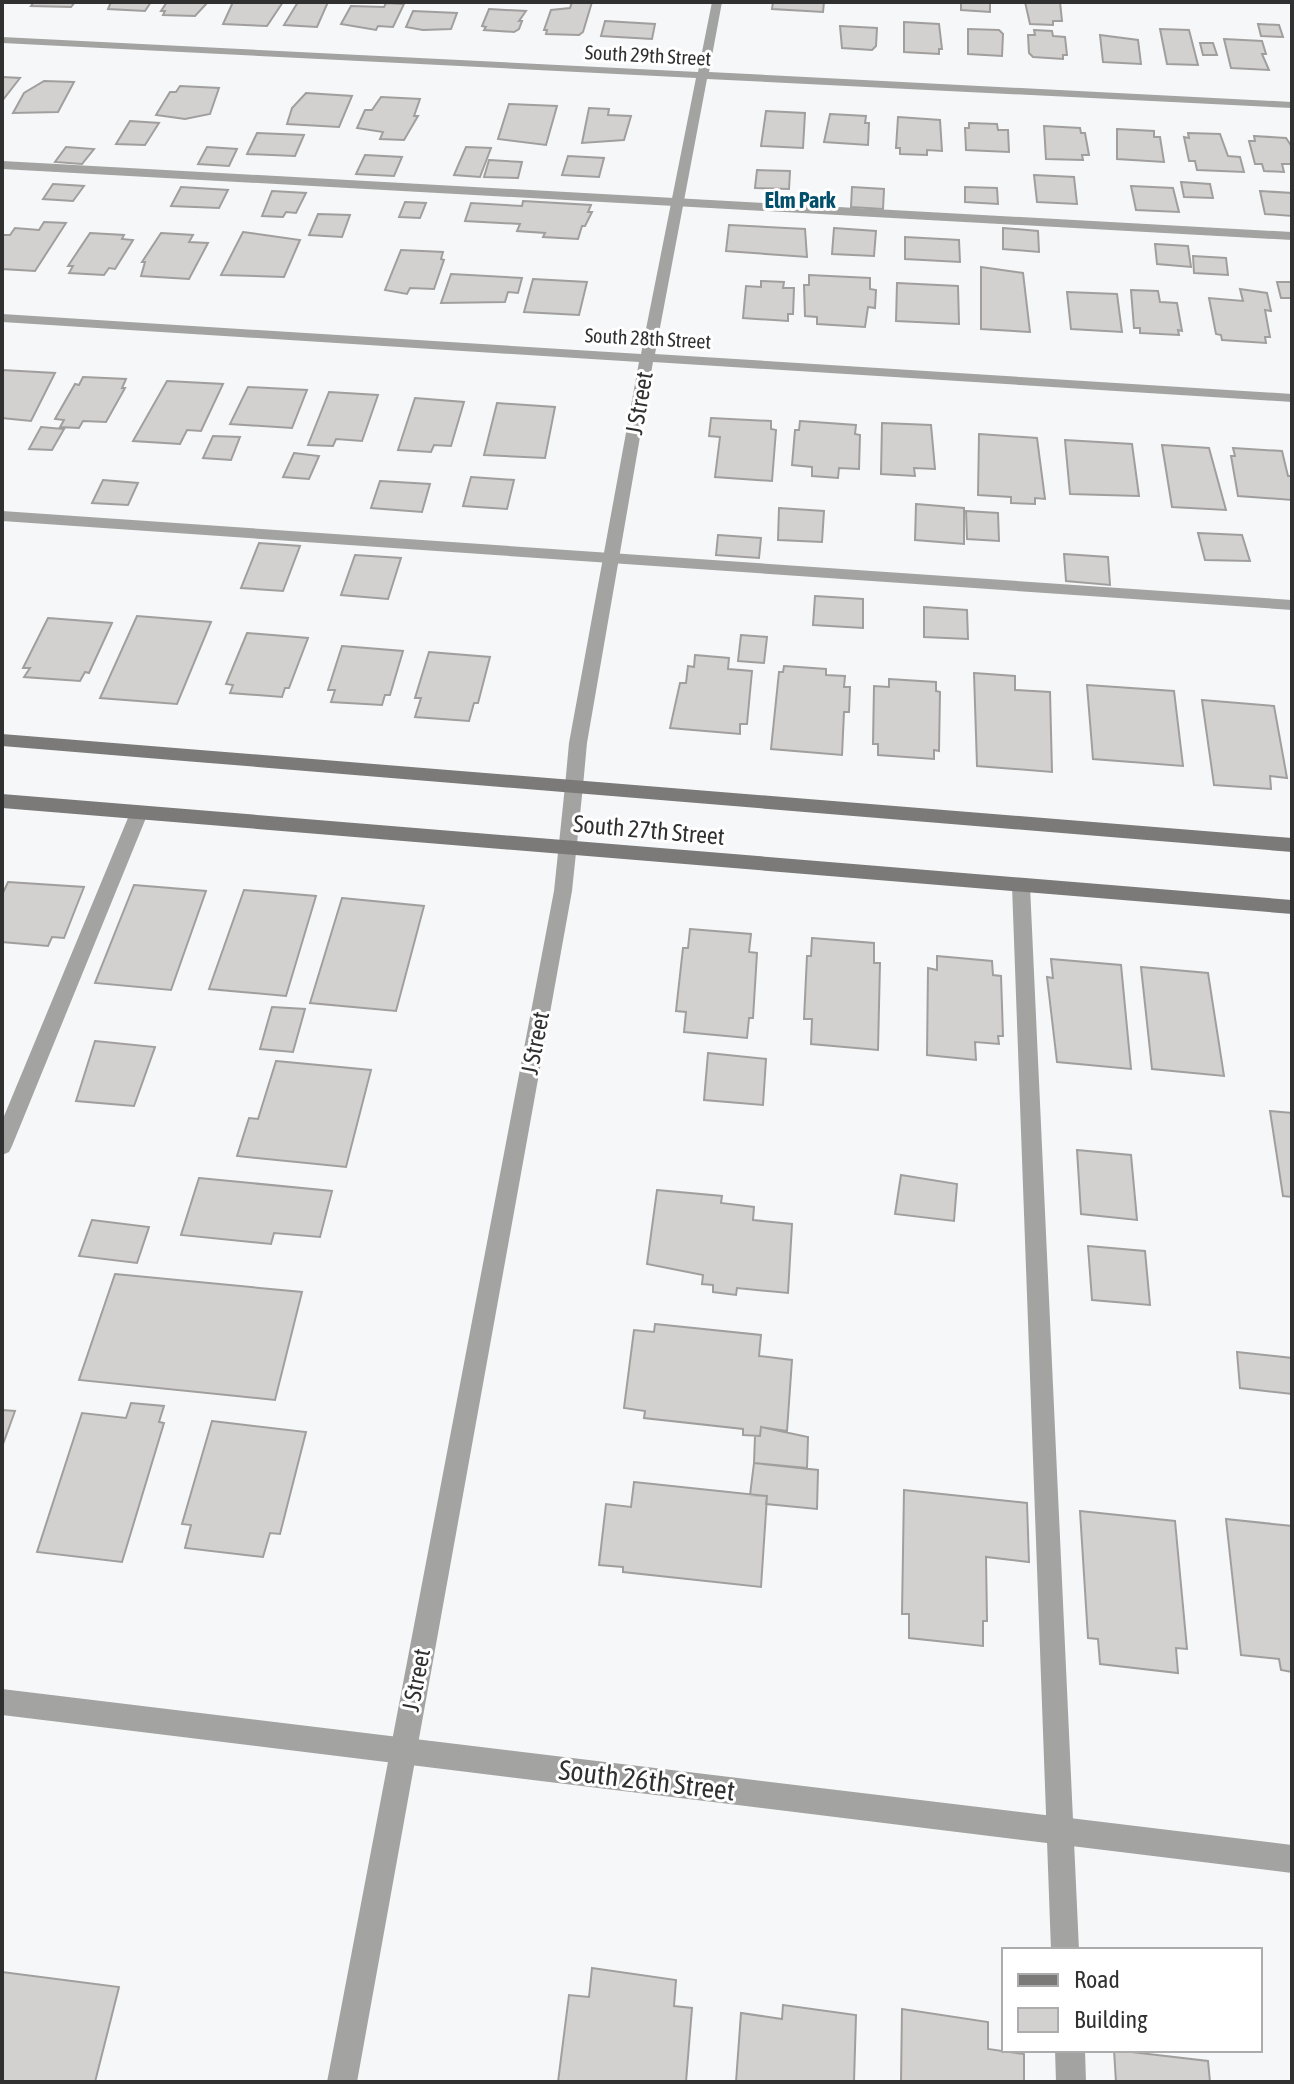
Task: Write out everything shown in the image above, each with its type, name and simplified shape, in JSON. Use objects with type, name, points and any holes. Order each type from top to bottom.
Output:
[{"type":"main road","name":"South 27th Street","points":[[2,740],[1292,845]]},
{"type":"main road","name":"South 27th Street","points":[[2,801],[1292,907]]},
{"type":"street","name":"J Street","points":[[342,2082],[569,848],[578,743],[611,556],[717,2]]},
{"type":"street","name":"South 29th Street","points":[[2,40],[1292,105]]},
{"type":"street","points":[[2,165],[1292,236]]},
{"type":"street","name":"South 28th Street","points":[[2,318],[1292,398]]},
{"type":"street","points":[[2,516],[1292,605]]},
{"type":"street","points":[[2,1146],[139,813]]},
{"type":"street","points":[[1021,886],[1065,1948]]},
{"type":"street","name":"South 26th Street","points":[[2,1702],[1292,1859]]},
{"type":"street","points":[[1070,2052],[1071,2082]]},
{"type":"building","points":[[34,2],[75,2],[71,7],[31,6]]},
{"type":"building","points":[[111,2],[151,2],[145,11],[108,9]]},
{"type":"building","points":[[167,2],[208,2],[195,16],[163,15],[165,11],[161,11]]},
{"type":"building","points":[[233,2],[283,2],[267,26],[223,24]]},
{"type":"building","points":[[298,2],[328,2],[317,27],[284,25]]},
{"type":"building","points":[[572,2],[592,2],[583,32],[579,35],[546,34],[547,30],[544,30],[551,10],[570,8]]},
{"type":"building","points":[[773,2],[824,2],[823,12],[772,9]]},
{"type":"building","points":[[961,2],[990,2],[990,12],[961,10]]},
{"type":"building","points":[[1025,2],[1060,2],[1062,21],[1053,21],[1053,25],[1030,24]]},
{"type":"building","points":[[386,3],[404,4],[393,27],[378,26],[376,30],[341,24],[351,6],[384,7]]},
{"type":"building","points":[[489,9],[526,11],[519,21],[522,21],[519,29],[514,32],[484,30],[486,27],[482,26]]},
{"type":"building","points":[[413,11],[457,13],[451,29],[423,30],[406,27]]},
{"type":"building","points":[[605,21],[655,24],[652,39],[601,36]]},
{"type":"building","points":[[904,22],[939,24],[942,49],[939,49],[939,54],[904,52]]},
{"type":"building","points":[[1258,24],[1279,25],[1283,37],[1261,36]]},
{"type":"building","points":[[840,26],[877,28],[876,46],[872,50],[842,48]]},
{"type":"building","points":[[968,29],[999,30],[1003,34],[1002,56],[968,54]]},
{"type":"building","points":[[1160,29],[1189,30],[1198,65],[1167,64]]},
{"type":"building","points":[[1034,30],[1052,31],[1053,36],[1065,37],[1067,55],[1063,55],[1063,59],[1033,57],[1029,53],[1028,35],[1035,35]]},
{"type":"building","points":[[1100,35],[1138,40],[1141,64],[1103,62]]},
{"type":"building","points":[[1224,39],[1262,41],[1266,54],[1262,54],[1269,70],[1231,68]]},
{"type":"building","points":[[1200,43],[1213,43],[1217,55],[1203,55]]},
{"type":"building","points":[[2,77],[20,78],[2,101]]},
{"type":"building","points":[[44,81],[74,82],[58,112],[13,113],[24,93]]},
{"type":"building","points":[[180,86],[219,88],[210,114],[185,119],[156,115],[170,92],[176,92]]},
{"type":"building","points":[[306,93],[352,96],[339,127],[287,124],[292,108]]},
{"type":"building","points":[[381,97],[420,99],[414,116],[418,116],[404,140],[380,139],[383,132],[357,128],[365,110],[372,110]]},
{"type":"building","points":[[509,104],[557,106],[546,145],[498,139]]},
{"type":"building","points":[[589,108],[609,109],[608,115],[631,116],[624,140],[582,143]]},
{"type":"building","points":[[766,111],[805,113],[803,148],[761,146]]},
{"type":"building","points":[[830,114],[866,116],[865,123],[869,123],[868,145],[824,142]]},
{"type":"building","points":[[898,117],[940,120],[942,151],[927,150],[927,155],[900,154],[900,148],[896,148]]},
{"type":"building","points":[[130,121],[159,123],[145,145],[116,144]]},
{"type":"building","points":[[969,123],[997,124],[998,130],[1008,130],[1009,152],[966,150],[965,128],[969,128]]},
{"type":"building","points":[[1044,126],[1080,128],[1081,133],[1085,133],[1089,155],[1082,155],[1083,160],[1046,159]]},
{"type":"building","points":[[1117,129],[1154,131],[1154,137],[1160,137],[1164,162],[1117,159]]},
{"type":"building","points":[[257,133],[304,135],[295,156],[247,154]]},
{"type":"building","points":[[1188,133],[1220,134],[1228,156],[1240,157],[1244,172],[1197,170],[1195,161],[1189,161],[1184,137],[1189,138]]},
{"type":"building","points":[[1254,136],[1286,138],[1292,147],[1292,164],[1282,164],[1284,172],[1264,171],[1262,164],[1255,164],[1249,141],[1255,141]]},
{"type":"building","points":[[66,147],[94,149],[82,164],[55,162]]},
{"type":"building","points":[[207,147],[237,149],[229,166],[198,164]]},
{"type":"building","points":[[466,147],[491,148],[480,177],[454,175]]},
{"type":"building","points":[[365,155],[402,157],[394,176],[356,174]]},
{"type":"building","points":[[568,156],[604,158],[599,177],[562,175]]},
{"type":"building","points":[[489,160],[522,162],[518,178],[484,177]]},
{"type":"building","points":[[757,170],[790,171],[789,189],[755,188]]},
{"type":"building","points":[[1034,175],[1074,177],[1077,204],[1037,202]]},
{"type":"building","points":[[1181,182],[1210,184],[1213,198],[1184,197]]},
{"type":"building","points":[[53,184],[84,186],[73,201],[43,199]]},
{"type":"building","points":[[1131,186],[1173,188],[1179,212],[1136,210]]},
{"type":"building","points":[[181,187],[228,190],[219,208],[171,206]]},
{"type":"building","points":[[852,187],[884,189],[883,209],[851,207]]},
{"type":"building","points":[[965,187],[997,188],[998,204],[965,202]]},
{"type":"building","points":[[272,191],[306,193],[296,213],[286,212],[283,217],[262,216]]},
{"type":"building","points":[[1260,191],[1292,193],[1292,216],[1265,214]]},
{"type":"building","points":[[523,201],[591,205],[588,212],[592,212],[585,226],[582,226],[578,239],[543,237],[545,233],[517,231],[520,224],[465,221],[471,203],[522,206]]},
{"type":"building","points":[[405,202],[426,203],[420,218],[399,217]]},
{"type":"building","points":[[318,214],[350,215],[342,237],[309,235]]},
{"type":"building","points":[[44,222],[66,223],[35,271],[2,269],[2,235],[10,235],[15,228],[39,230]]},
{"type":"building","points":[[729,225],[805,229],[807,257],[726,251]]},
{"type":"building","points":[[834,228],[876,231],[874,256],[832,254]]},
{"type":"building","points":[[1003,228],[1038,231],[1039,252],[1003,249]]},
{"type":"building","points":[[243,232],[300,240],[284,277],[221,275]]},
{"type":"building","points":[[90,233],[124,235],[122,239],[133,240],[115,269],[109,268],[104,275],[69,273],[73,266],[68,266]]},
{"type":"building","points":[[161,233],[193,235],[189,242],[208,243],[189,279],[141,276],[145,262],[142,262]]},
{"type":"building","points":[[905,237],[959,240],[960,262],[905,259]]},
{"type":"building","points":[[1155,244],[1188,246],[1191,267],[1157,264]]},
{"type":"building","points":[[401,250],[443,252],[441,259],[444,260],[434,289],[410,288],[407,294],[385,290]]},
{"type":"building","points":[[1193,256],[1226,258],[1228,275],[1194,273]]},
{"type":"building","points":[[981,267],[1023,273],[1030,332],[981,329]]},
{"type":"building","points":[[451,274],[522,278],[518,293],[508,292],[505,302],[441,303]]},
{"type":"building","points":[[809,275],[870,278],[870,289],[876,290],[875,308],[868,307],[865,327],[817,324],[817,317],[805,316],[804,285],[809,285]]},
{"type":"building","points":[[533,279],[587,282],[579,315],[524,312]]},
{"type":"building","points":[[761,281],[784,282],[783,288],[794,288],[793,314],[788,314],[788,321],[743,318],[746,286],[761,287]]},
{"type":"building","points":[[1277,282],[1292,282],[1292,298],[1281,298]]},
{"type":"building","points":[[897,283],[958,286],[959,324],[896,321]]},
{"type":"building","points":[[1240,289],[1267,293],[1271,311],[1265,310],[1270,337],[1265,337],[1266,343],[1222,340],[1221,335],[1216,334],[1209,298],[1243,301]]},
{"type":"building","points":[[1131,290],[1158,291],[1160,302],[1177,303],[1182,331],[1178,330],[1179,335],[1140,333],[1140,328],[1134,328]]},
{"type":"building","points":[[1067,292],[1117,294],[1122,332],[1071,329]]},
{"type":"building","points":[[2,370],[55,373],[31,421],[2,418]]},
{"type":"building","points":[[83,377],[126,379],[122,388],[125,388],[106,422],[83,421],[79,428],[60,427],[64,420],[55,419],[75,384],[79,385]]},
{"type":"building","points":[[167,381],[223,384],[201,431],[187,430],[180,444],[133,441]]},
{"type":"building","points":[[248,387],[307,390],[292,428],[230,424]]},
{"type":"building","points":[[329,392],[378,395],[362,441],[336,439],[333,446],[308,445]]},
{"type":"building","points":[[415,398],[464,402],[451,446],[434,445],[431,452],[398,450]]},
{"type":"building","points":[[497,403],[555,407],[545,458],[484,455]]},
{"type":"building","points":[[711,418],[771,421],[771,429],[776,430],[772,481],[715,477],[720,437],[709,436]]},
{"type":"building","points":[[800,421],[856,425],[855,434],[860,435],[859,469],[839,468],[838,478],[812,476],[812,467],[792,465],[795,430],[799,430]]},
{"type":"building","points":[[882,423],[931,425],[935,469],[914,468],[915,476],[881,474]]},
{"type":"building","points":[[41,427],[64,429],[52,450],[29,449]]},
{"type":"building","points":[[979,434],[1037,438],[1045,499],[1035,498],[1035,504],[1011,503],[1011,497],[978,495]]},
{"type":"building","points":[[213,436],[240,437],[231,460],[203,458]]},
{"type":"building","points":[[1065,440],[1132,444],[1139,496],[1070,494]]},
{"type":"building","points":[[1162,445],[1209,448],[1226,510],[1172,507]]},
{"type":"building","points":[[1233,448],[1282,451],[1288,476],[1292,476],[1292,500],[1238,496],[1231,456],[1235,456]]},
{"type":"building","points":[[294,453],[319,456],[309,479],[283,477]]},
{"type":"building","points":[[471,477],[514,480],[507,509],[463,506]]},
{"type":"building","points":[[103,480],[138,483],[128,505],[92,503]]},
{"type":"building","points":[[380,481],[430,484],[422,512],[371,508]]},
{"type":"building","points":[[916,504],[964,508],[964,544],[915,540]]},
{"type":"building","points":[[779,508],[824,511],[822,542],[778,540]]},
{"type":"building","points":[[966,511],[998,513],[999,541],[967,539]]},
{"type":"building","points":[[1198,533],[1242,535],[1250,561],[1205,560]]},
{"type":"building","points":[[718,535],[761,538],[759,558],[716,555]]},
{"type":"building","points":[[259,543],[300,546],[283,591],[241,588]]},
{"type":"building","points":[[1064,554],[1108,557],[1110,585],[1066,581]]},
{"type":"building","points":[[355,555],[401,558],[388,599],[341,595]]},
{"type":"building","points":[[815,596],[863,599],[863,628],[813,625]]},
{"type":"building","points":[[924,607],[967,610],[968,639],[924,637]]},
{"type":"building","points":[[137,616],[211,622],[177,704],[100,698]]},
{"type":"building","points":[[48,618],[112,623],[89,673],[85,672],[80,681],[24,677],[30,668],[23,668]]},
{"type":"building","points":[[247,633],[308,638],[289,688],[285,688],[282,697],[230,693],[233,685],[226,684]]},
{"type":"building","points":[[741,635],[767,637],[764,663],[738,661]]},
{"type":"building","points":[[342,646],[403,651],[390,695],[385,695],[382,705],[331,702],[335,690],[328,690]]},
{"type":"building","points":[[429,652],[490,657],[478,703],[474,703],[469,721],[415,717],[421,698],[415,698]]},
{"type":"building","points":[[695,655],[729,658],[728,669],[752,671],[747,724],[740,724],[740,734],[670,728],[680,683],[686,683],[688,666],[694,667]]},
{"type":"building","points":[[784,666],[826,669],[826,675],[845,676],[844,687],[850,687],[849,712],[844,712],[842,755],[771,749],[779,672],[783,672]]},
{"type":"building","points":[[974,673],[1015,676],[1015,690],[1050,692],[1052,772],[977,766]]},
{"type":"building","points":[[889,679],[936,682],[936,691],[940,692],[939,751],[934,750],[934,759],[878,755],[878,744],[873,744],[874,686],[889,687]]},
{"type":"building","points":[[1087,685],[1174,691],[1183,766],[1093,759]]},
{"type":"building","points":[[1202,700],[1274,706],[1287,778],[1270,776],[1271,789],[1214,785]]},
{"type":"building","points":[[8,882],[84,887],[64,938],[52,937],[48,946],[2,942],[2,895]]},
{"type":"building","points":[[134,885],[206,891],[171,990],[95,983]]},
{"type":"building","points":[[244,890],[316,896],[286,996],[209,989]]},
{"type":"building","points":[[342,898],[424,906],[396,1011],[310,1003]]},
{"type":"building","points":[[690,929],[751,934],[749,952],[757,953],[753,1018],[749,1018],[747,1038],[684,1032],[686,1012],[676,1011],[683,948],[688,948]]},
{"type":"building","points":[[812,938],[874,943],[874,963],[880,963],[878,1050],[811,1044],[812,1019],[804,1019],[807,956],[811,956]]},
{"type":"building","points":[[937,956],[992,961],[993,975],[1001,976],[1003,1036],[998,1036],[999,1044],[975,1042],[976,1060],[927,1055],[928,968],[937,970]]},
{"type":"building","points":[[1051,959],[1121,965],[1131,1069],[1057,1062],[1047,977],[1053,978]]},
{"type":"building","points":[[1141,967],[1208,973],[1224,1076],[1152,1069]]},
{"type":"building","points":[[272,1007],[305,1009],[293,1052],[260,1049]]},
{"type":"building","points":[[95,1041],[155,1047],[134,1106],[76,1101]]},
{"type":"building","points":[[708,1053],[766,1059],[763,1105],[704,1100]]},
{"type":"building","points":[[276,1061],[371,1070],[346,1167],[237,1156],[249,1118],[258,1119]]},
{"type":"building","points":[[1270,1111],[1292,1113],[1292,1197],[1283,1196]]},
{"type":"building","points":[[1077,1150],[1131,1155],[1137,1220],[1081,1214]]},
{"type":"building","points":[[901,1175],[957,1184],[954,1221],[895,1214]]},
{"type":"building","points":[[199,1178],[332,1191],[320,1237],[274,1233],[271,1244],[181,1235]]},
{"type":"building","points":[[657,1190],[722,1196],[721,1203],[754,1207],[753,1220],[792,1224],[788,1293],[737,1288],[736,1295],[713,1292],[713,1285],[702,1284],[703,1275],[647,1264]]},
{"type":"building","points":[[92,1220],[149,1227],[137,1263],[79,1256]]},
{"type":"building","points":[[1088,1246],[1145,1251],[1150,1305],[1092,1300]]},
{"type":"building","points":[[115,1274],[302,1292],[275,1400],[79,1380]]},
{"type":"building","points":[[655,1324],[761,1335],[759,1356],[792,1360],[787,1431],[761,1427],[760,1436],[743,1435],[743,1429],[644,1418],[645,1411],[624,1408],[634,1330],[654,1332]]},
{"type":"building","points":[[1237,1352],[1292,1358],[1292,1394],[1240,1388]]},
{"type":"building","points":[[131,1403],[164,1406],[159,1422],[164,1423],[122,1562],[37,1552],[82,1413],[126,1418]]},
{"type":"building","points":[[2,1410],[15,1411],[2,1447]]},
{"type":"building","points":[[212,1421],[306,1432],[280,1534],[270,1533],[263,1557],[185,1548],[191,1525],[182,1524]]},
{"type":"building","points":[[761,1427],[808,1437],[807,1468],[754,1463],[755,1436],[760,1436]]},
{"type":"building","points":[[754,1463],[818,1470],[817,1509],[766,1504],[767,1496],[750,1495]]},
{"type":"building","points":[[634,1482],[767,1496],[761,1587],[623,1572],[623,1567],[599,1565],[606,1504],[631,1507]]},
{"type":"building","points":[[904,1490],[1027,1503],[1029,1562],[986,1557],[987,1621],[983,1621],[983,1646],[909,1638],[909,1614],[902,1614]]},
{"type":"building","points":[[1080,1511],[1175,1521],[1187,1649],[1176,1648],[1178,1673],[1100,1664],[1098,1639],[1088,1638]]},
{"type":"building","points":[[1226,1519],[1292,1526],[1292,1672],[1281,1670],[1279,1659],[1241,1655]]},
{"type":"building","points":[[592,1968],[676,1980],[674,2006],[692,2008],[686,2082],[558,2082],[569,1995],[589,1997]]},
{"type":"building","points":[[2,1972],[119,1987],[95,2082],[2,2082]]},
{"type":"building","points":[[783,2005],[856,2015],[854,2082],[736,2082],[741,2013],[782,2019]]},
{"type":"building","points":[[902,2009],[988,2022],[988,2049],[1024,2054],[1024,2082],[901,2082]]},
{"type":"building","points":[[1114,2052],[1208,2061],[1210,2082],[1116,2082]]},
{"type":"district","name":"Elm Park","points":[[800,200]]}]
